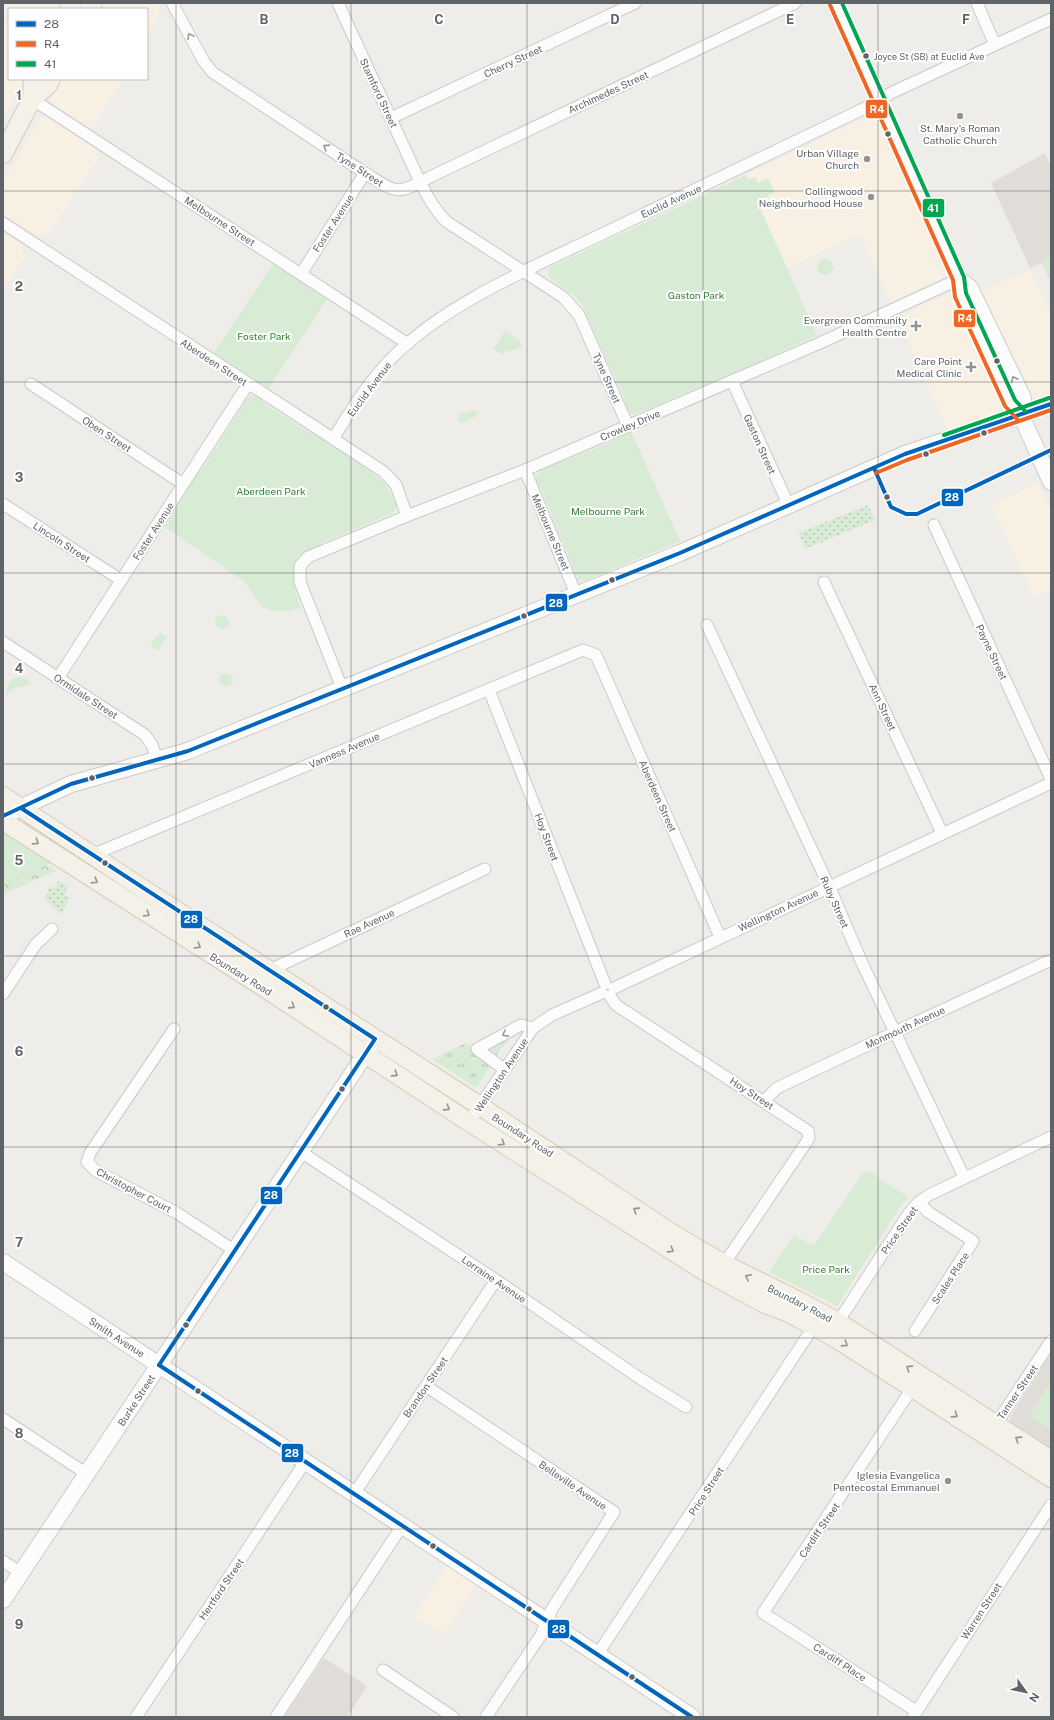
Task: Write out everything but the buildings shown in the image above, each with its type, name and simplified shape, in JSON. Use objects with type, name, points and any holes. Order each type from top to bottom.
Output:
[{"type":"main road","points":[[32,100],[33,80]]},
{"type":"main road","points":[[3,154],[32,100],[48,85],[50,80]]},
{"type":"main road","name":"Boundary Road","points":[[3,796],[480,1106],[670,1232],[724,1264],[838,1322],[1051,1460]]},
{"type":"main road","name":"Boundary Road","points":[[3,821],[704,1272],[765,1304],[787,1312],[814,1326],[913,1387],[1051,1478]]},
{"type":"main road","points":[[787,1312],[809,1316],[828,1324],[838,1322]]},
{"type":"street","name":"Tyne Street","points":[[172,3],[203,60],[212,72],[365,173],[394,190],[407,189],[420,182],[433,206],[447,222],[563,297],[579,315],[628,426]]},
{"type":"street","name":"Stamford Street","points":[[338,3],[420,182]]},
{"type":"street","name":"Cherry Street","points":[[391,118],[634,3]]},
{"type":"street","name":"Archimedes Street","points":[[420,182],[795,3]]},
{"type":"street","points":[[835,3],[960,280],[970,288],[1023,398],[1021,416],[1051,482]]},
{"type":"street","points":[[977,3],[995,45]]},
{"type":"street","name":"Euclid Avenue","points":[[333,439],[372,382],[389,361],[408,344],[455,309],[524,272],[824,128],[879,100],[1051,19]]},
{"type":"street","name":"Melbourne Street","points":[[32,100],[408,344]]},
{"type":"street","name":"Foster Avenue","points":[[301,274],[365,173]]},
{"type":"street","name":"Aberdeen Street","points":[[3,223],[390,477],[396,485],[407,516]]},
{"type":"street","name":"Crowley Drive","points":[[342,688],[303,593],[300,578],[300,566],[304,560],[313,554],[525,470],[732,381],[960,280]]},
{"type":"street","name":"Gaston Street","points":[[732,381],[788,506]]},
{"type":"street","name":"Oben Street","points":[[31,384],[184,484]]},
{"type":"street","name":"Foster Avenue","points":[[58,678],[248,384]]},
{"type":"street","points":[[3,816],[53,791],[71,784],[205,744],[680,552],[906,454],[1021,416],[1051,404]]},
{"type":"street","name":"Melbourne Street","points":[[525,470],[576,594]]},
{"type":"street","name":"Lincoln Street","points":[[3,504],[121,580]]},
{"type":"street","name":"Payne Street","points":[[934,525],[1051,778]]},
{"type":"street","name":"Ann Street","points":[[824,582],[942,833]]},
{"type":"street","name":"Ruby Street","points":[[707,625],[895,1032],[964,1177]]},
{"type":"street","name":"Ormidale Street","points":[[3,642],[145,735],[152,745],[157,759]]},
{"type":"street","name":"Vanness Avenue","points":[[92,855],[582,650],[596,655]]},
{"type":"street","name":"Aberdeen Street","points":[[596,655],[720,937]]},
{"type":"street","name":"Hoy Street","points":[[489,690],[608,990],[616,1005],[806,1128],[809,1134],[808,1139],[770,1198],[724,1264]]},
{"type":"street","name":"Wellington Avenue","points":[[469,1122],[533,1028],[552,1015],[1051,783]]},
{"type":"street","name":"Rae Avenue","points":[[270,970],[485,869]]},
{"type":"street","points":[[3,994],[36,944],[52,929]]},
{"type":"street","name":"Monmouth Avenue","points":[[764,1100],[777,1088],[1051,960]]},
{"type":"street","points":[[260,985],[270,970]]},
{"type":"street","name":"Wellington Avenue","points":[[504,1069],[477,1049],[521,1025],[533,1028]]},
{"type":"street","name":"Christopher Court","points":[[174,1029],[90,1153],[87,1162],[96,1171],[177,1213],[235,1251]]},
{"type":"street","name":"Burke Street","points":[[3,1600],[375,1039]]},
{"type":"street","name":"Price Street","points":[[838,1322],[909,1213],[919,1202],[964,1177],[1051,1137]]},
{"type":"street","name":"Lorraine Avenue","points":[[301,1152],[686,1407]]},
{"type":"street","name":"Scales Place","points":[[915,1331],[974,1241],[928,1212],[919,1202]]},
{"type":"street","name":"Smith Avenue","points":[[3,1262],[692,1717]]},
{"type":"street","name":"Brandon Street","points":[[354,1494],[496,1280]]},
{"type":"street","name":"Price Street","points":[[597,1655],[814,1326]]},
{"type":"street","name":"Tanner Street","points":[[996,1424],[1051,1341]]},
{"type":"street","name":"Belleville Avenue","points":[[426,1386],[614,1512],[552,1609],[547,1622]]},
{"type":"street","name":"Cardiff Street","points":[[764,1613],[913,1387]]},
{"type":"street","points":[[3,1419],[87,1474]]},
{"type":"street","name":"Hertford Street","points":[[136,1717],[305,1462]]},
{"type":"street","name":"Warren Street","points":[[914,1714],[1051,1505]]},
{"type":"street","points":[[276,1717],[402,1526]]},
{"type":"street","points":[[3,1561],[21,1573]]},
{"type":"street","name":"Cardiff Place","points":[[764,1613],[914,1714]]},
{"type":"street","points":[[486,1717],[541,1635],[547,1622]]},
{"type":"street","points":[[383,1670],[453,1717]]},
{"type":"shaded area","points":[[8,3],[64,3],[62,8],[8,8],[8,12],[4,9]]},
{"type":"shaded area","points":[[104,3],[159,3],[158,7],[161,12],[148,32],[148,8],[101,8]]},
{"type":"shaded area","points":[[8,23],[8,80],[23,80],[3,118],[3,31]]},
{"type":"shaded area","points":[[60,80],[121,81],[92,129],[52,104],[50,97]]},
{"type":"shaded area","points":[[872,116],[878,120],[918,208],[943,270],[941,279],[890,302],[860,234],[787,268],[746,175],[867,117]]},
{"type":"shaded area","points":[[41,117],[47,117],[96,149],[97,154],[100,156],[47,236],[45,234],[39,237],[3,214],[3,182]]},
{"type":"shaded area","points":[[1045,153],[1051,167],[1051,282],[1042,263],[1030,268],[991,183]]},
{"type":"shaded area","points":[[3,233],[23,246],[23,253],[26,255],[3,290]]},
{"type":"shaded area","points":[[1030,270],[1051,315],[1051,396],[1035,402],[1030,400],[978,293]]},
{"type":"shaded area","points":[[948,294],[954,297],[1002,405],[998,412],[951,433],[948,430],[897,318]]},
{"type":"shaded area","points":[[1038,483],[1051,511],[1051,590],[1034,598],[991,505]]},
{"type":"shaded area","points":[[1051,1353],[1051,1449],[1013,1425],[1010,1422],[1010,1417]]},
{"type":"shaded area","points":[[448,1565],[476,1584],[444,1635],[414,1616]]},
{"type":"shaded area","points":[[324,1658],[367,1686],[347,1717],[284,1717]]},
{"type":"green space","name":"Gaston Park","points":[[746,175],[748,180],[755,177],[758,183],[768,178],[775,192],[757,202],[817,335],[714,383],[710,383],[638,413],[632,414],[626,408],[625,400],[582,305],[575,296],[549,278],[548,271],[551,267]]},
{"type":"green space","points":[[1051,256],[1051,278],[1050,278],[1042,260]]},
{"type":"green space","points":[[825,259],[831,261],[833,267],[831,273],[825,275],[819,273],[817,267],[819,261]]},
{"type":"green space","name":"Foster Park","points":[[274,263],[296,275],[304,281],[306,285],[327,299],[269,388],[214,353]]},
{"type":"green space","points":[[505,331],[519,340],[522,347],[510,352],[506,349],[503,355],[493,349]]},
{"type":"green space","name":"Aberdeen Park","points":[[251,395],[262,399],[265,404],[310,433],[317,434],[379,478],[385,484],[397,505],[393,513],[321,543],[320,545],[305,552],[295,564],[293,571],[294,586],[301,608],[289,611],[274,611],[261,607],[245,582],[165,527],[197,473],[201,471],[242,407],[245,399]]},
{"type":"green space","points":[[475,410],[478,414],[473,418],[463,423],[459,421],[458,418],[460,413]]},
{"type":"green space","name":"Melbourne Park","points":[[631,431],[680,541],[586,580],[580,580],[577,577],[541,488],[536,481],[536,476],[541,470],[611,442],[615,438]]},
{"type":"green space","points":[[868,505],[875,520],[805,549],[799,533]]},
{"type":"green space","points":[[222,615],[227,617],[229,622],[227,627],[222,629],[217,627],[215,622],[217,617]]},
{"type":"green space","points":[[160,632],[167,637],[158,651],[150,645]]},
{"type":"green space","points":[[226,673],[231,675],[233,680],[231,685],[226,687],[221,685],[219,680],[221,675]]},
{"type":"green space","points":[[17,677],[25,678],[31,683],[25,686],[17,687],[7,695],[8,684]]},
{"type":"green space","points":[[3,829],[56,861],[3,884]]},
{"type":"green space","points":[[25,850],[56,871],[3,894],[3,859]]},
{"type":"green space","points":[[59,881],[68,886],[64,895],[70,898],[61,914],[44,898],[51,886],[55,888]]},
{"type":"green space","points":[[511,1037],[495,1057],[487,1050],[487,1047]]},
{"type":"green space","points":[[466,1043],[480,1058],[490,1064],[490,1067],[475,1087],[432,1059]]},
{"type":"green space","name":"Price Park","points":[[868,1172],[908,1197],[900,1207],[837,1306],[769,1272],[794,1235],[810,1245],[815,1244],[862,1174]]},
{"type":"green space","points":[[1051,1381],[1051,1430],[1029,1416]]},
{"type":"transit line","name":"41","points":[[842,3],[964,277],[966,293],[1015,400],[1025,411]]},
{"type":"transit line","name":"R4","points":[[830,5],[953,280],[955,297],[1005,406],[1017,419]]},
{"type":"transit line","name":"41","points":[[944,435],[1049,398]]},
{"type":"transit line","name":"28","points":[[3,816],[71,784],[188,751],[680,553],[905,454],[1051,404]]},
{"type":"transit line","name":"R4","points":[[876,473],[907,460],[1051,410]]},
{"type":"transit line","name":"28","points":[[874,468],[891,507],[906,514],[917,514],[1051,450]]},
{"type":"transit line","name":"28","points":[[21,808],[375,1039],[159,1365]]},
{"type":"transit line","name":"28","points":[[159,1365],[692,1717]]},
{"type":"place","name":"Joyce St (SB) at Euclid Ave","points":[[866,56]]},
{"type":"place","name":"St. Mary's Roman Catholic Church","points":[[960,116]]},
{"type":"place","name":"Urban Village Church","points":[[867,159]]},
{"type":"place","name":"Collingwood Neighbourhood House","points":[[871,197]]},
{"type":"place","name":"Evergreen Community Health Centre","points":[[916,326]]},
{"type":"place","name":"Care Point Medical Clinic","points":[[971,367]]},
{"type":"place","name":"Iglesia Evangelica Pentecostal Emmanuel","points":[[948,1481]]}]
